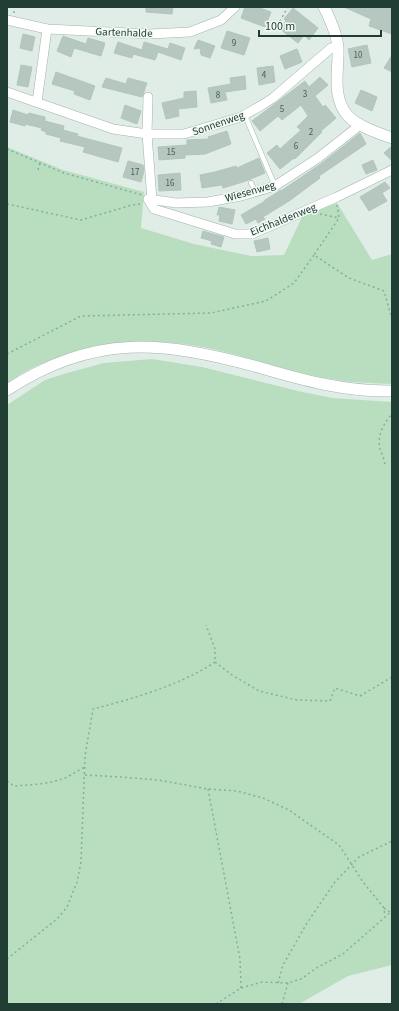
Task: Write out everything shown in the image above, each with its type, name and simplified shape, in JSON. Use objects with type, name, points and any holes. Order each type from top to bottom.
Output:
[{"type":"street","name":"Gartenhalde","points":[[7,20],[47,29],[150,34],[190,32],[221,20],[235,7]]},
{"type":"street","points":[[324,7],[338,46],[338,96],[341,106],[349,116],[359,123],[392,138]]},
{"type":"street","points":[[37,102],[47,29]]},
{"type":"street","name":"Sonnenweg","points":[[7,92],[113,129],[147,134],[184,134],[241,117],[273,98],[330,48],[338,46]]},
{"type":"street","points":[[148,97],[147,134],[150,201]]},
{"type":"street","name":"Wiesenweg","points":[[150,201],[176,203],[208,202],[240,196],[275,186],[318,158],[356,129],[359,123]]},
{"type":"street","name":"Eichhaldenweg","points":[[150,201],[154,209],[235,234],[252,234],[337,197],[392,170]]},
{"type":"street","points":[[7,390],[25,378],[51,365],[79,355],[108,348],[132,346],[162,347],[190,351],[321,384],[346,388],[392,391]]},
{"type":"lane","points":[[247,120],[275,186]]},
{"type":"lane","points":[[251,183],[256,192]]},
{"type":"path","points":[[275,30],[288,7]]},
{"type":"path","points":[[7,149],[64,173],[139,194],[150,201]]},
{"type":"path","points":[[38,170],[40,163]]},
{"type":"path","points":[[7,354],[81,316],[211,313],[266,301],[294,282],[340,218],[337,197]]},
{"type":"path","points":[[7,204],[82,220],[132,205]]},
{"type":"path","points":[[320,214],[340,218]]},
{"type":"path","points":[[314,255],[350,278],[384,291],[392,319]]},
{"type":"path","points":[[385,464],[381,450],[380,434],[387,419],[392,414]]},
{"type":"path","points":[[206,625],[214,649],[215,662],[232,675],[259,691],[297,700],[330,701],[335,688],[360,696],[392,677]]},
{"type":"path","points":[[7,959],[57,919],[67,907],[73,894],[81,862],[85,767],[93,709],[128,700],[199,673],[215,662]]},
{"type":"path","points":[[7,781],[14,786],[46,782],[65,778],[85,767]]},
{"type":"path","points":[[85,775],[158,780],[208,789],[237,791],[262,798],[289,810],[339,846],[362,882],[384,908],[391,912],[344,954],[318,967],[300,979],[288,983],[262,982],[240,988],[216,1004]]},
{"type":"path","points":[[208,789],[240,960],[240,988]]},
{"type":"path","points":[[278,983],[283,965],[307,923],[335,882],[359,857],[392,841]]},
{"type":"path","points":[[384,908],[385,916]]},
{"type":"path","points":[[282,1004],[288,983]]},
{"type":"green space","points":[[7,147],[63,170],[144,192],[141,228],[194,244],[251,256],[284,255],[303,215],[337,203],[372,260],[392,254],[392,384],[337,380],[297,372],[216,350],[175,343],[153,342],[120,343],[77,351],[35,366],[7,383]]},
{"type":"green space","points":[[152,359],[202,367],[332,398],[392,402],[392,965],[348,976],[299,1004],[7,1004],[7,405],[45,380],[67,373],[104,363]]},
{"type":"building","points":[[146,7],[173,7],[172,14],[146,12]]},
{"type":"building","points":[[245,7],[257,7],[271,12],[265,27],[241,18]]},
{"type":"building","points":[[344,7],[387,7],[392,9],[392,34],[369,26],[371,19]]},
{"type":"building","points":[[293,8],[318,28],[309,40],[304,35],[298,43],[280,29],[286,21],[284,19]]},
{"type":"building","points":[[227,31],[250,38],[244,55],[221,48]]},
{"type":"building","points":[[23,34],[35,37],[32,51],[20,48]]},
{"type":"building","points":[[63,36],[86,44],[88,38],[105,43],[101,56],[74,48],[71,57],[57,51]]},
{"type":"building","points":[[198,40],[215,46],[210,58],[201,55],[200,48],[194,49]]},
{"type":"building","points":[[118,42],[142,50],[144,42],[168,49],[170,43],[185,48],[181,60],[158,52],[155,60],[133,54],[132,58],[114,53]]},
{"type":"building","points":[[367,45],[371,63],[352,67],[348,49]]},
{"type":"building","points":[[297,49],[302,62],[285,69],[280,56]]},
{"type":"building","points":[[392,55],[392,72],[384,68]]},
{"type":"building","points":[[21,65],[32,67],[28,87],[17,85]]},
{"type":"building","points":[[273,66],[275,82],[259,85],[257,68]]},
{"type":"building","points":[[56,72],[95,86],[90,100],[74,94],[75,91],[52,84]]},
{"type":"building","points":[[245,76],[246,89],[225,92],[227,100],[211,103],[208,88],[231,84],[230,78]]},
{"type":"building","points":[[320,77],[328,85],[315,96],[323,107],[325,105],[336,118],[321,131],[322,132],[295,159],[294,158],[280,169],[267,153],[277,145],[280,149],[301,130],[297,127],[308,116],[301,105],[282,120],[278,116],[260,131],[252,121],[305,81],[309,87]]},
{"type":"building","points":[[106,78],[126,84],[128,78],[147,83],[142,97],[102,87]]},
{"type":"building","points":[[361,90],[377,97],[372,111],[355,103]]},
{"type":"building","points":[[196,91],[197,107],[178,109],[179,116],[166,119],[162,103],[184,98],[184,92]]},
{"type":"building","points":[[125,105],[141,111],[137,124],[121,118]]},
{"type":"building","points":[[13,110],[28,115],[29,113],[45,117],[45,121],[64,126],[63,130],[78,134],[77,136],[122,148],[118,162],[83,152],[85,147],[60,141],[61,138],[46,134],[46,132],[41,130],[42,128],[10,122]]},
{"type":"building","points":[[227,131],[231,144],[205,154],[185,155],[185,158],[159,160],[158,147],[187,145],[187,140],[209,139],[208,137]]},
{"type":"building","points":[[360,133],[366,144],[319,176],[320,178],[289,201],[263,217],[265,219],[258,223],[256,219],[246,224],[241,215],[281,191],[322,163]]},
{"type":"building","points":[[392,146],[392,161],[384,153]]},
{"type":"building","points":[[259,158],[265,173],[223,188],[222,185],[202,188],[200,175],[236,166],[237,168]]},
{"type":"building","points":[[373,160],[377,170],[366,174],[362,165]]},
{"type":"building","points":[[128,161],[143,165],[144,171],[141,182],[123,177]]},
{"type":"building","points":[[180,173],[181,190],[159,191],[158,175]]},
{"type":"building","points":[[385,182],[390,188],[382,193],[387,201],[369,211],[360,197]]},
{"type":"building","points":[[219,207],[235,210],[232,224],[219,221],[220,215],[217,215]]},
{"type":"building","points":[[203,231],[224,237],[221,247],[211,244],[212,241],[201,238]]},
{"type":"building","points":[[268,238],[270,249],[257,252],[254,241]]}]
